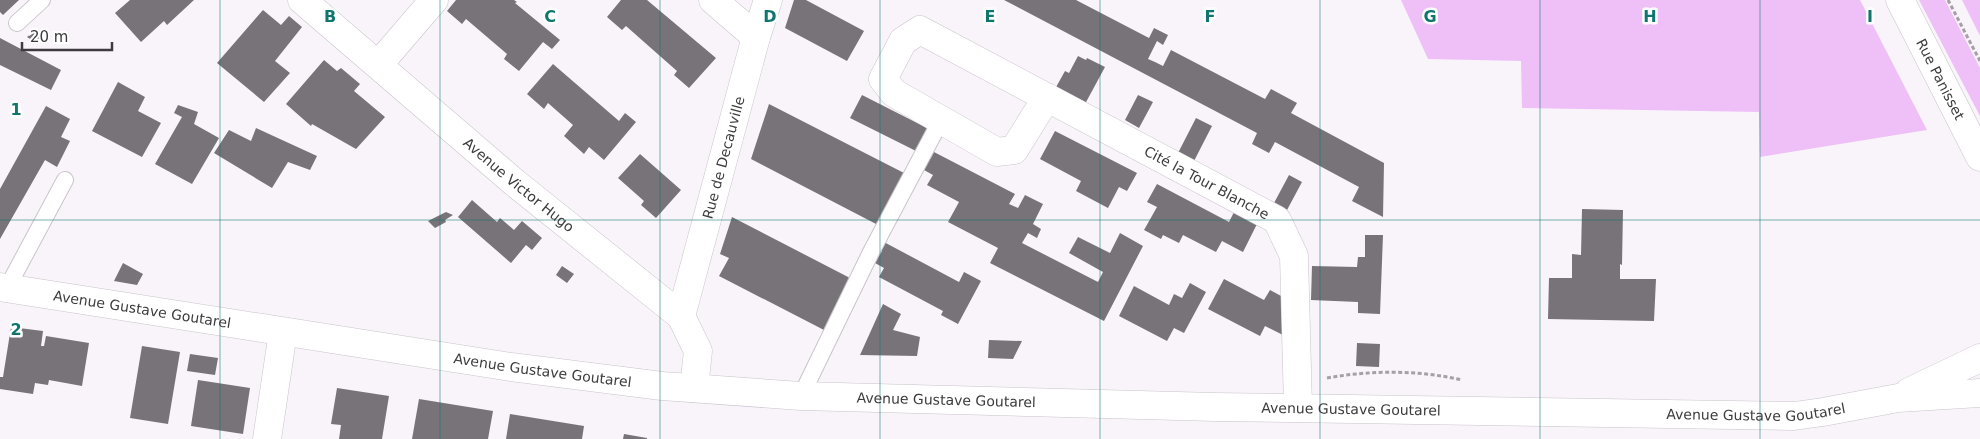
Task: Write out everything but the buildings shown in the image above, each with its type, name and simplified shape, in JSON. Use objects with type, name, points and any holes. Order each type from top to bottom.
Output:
[{"type":"street","name":"Avenue Victor Hugo","points":[[302,0],[379,64],[515,183],[681,316],[698,351],[694,388]]},
{"type":"street","points":[[379,64],[434,0]]},
{"type":"street","points":[[713,0],[756,37]]},
{"type":"street","name":"Rue de Decauville","points":[[681,316],[756,37],[768,0]]},
{"type":"street","name":"Rue Panisset","points":[[1900,0],[1980,157]]},
{"type":"street","name":"Cité la Tour Blanche","points":[[1048,97],[1014,150],[997,152],[894,93],[883,79],[903,40],[920,30],[1048,97],[1277,220],[1294,256],[1298,407]]},
{"type":"street","name":"Avenue Gustave Goutarel","points":[[3,287],[511,367],[662,386],[801,396],[1794,416],[1898,398],[1980,393]]},
{"type":"street","points":[[267,439],[284,332]]},
{"type":"street","name":"Avenue Gustave Goutarel","points":[[1898,398],[1980,358]]},
{"type":"lane","points":[[18,23],[42,0]]},
{"type":"lane","points":[[801,396],[871,252],[942,120]]},
{"type":"lane","points":[[3,287],[65,180]]},
{"type":"path","points":[[1948,0],[1980,61]]},
{"type":"shaded area","points":[[1401,0],[1860,0],[1927,130],[1760,157],[1759,112],[1522,108],[1521,61],[1428,59]]},
{"type":"shaded area","points":[[1919,0],[1945,0],[1980,68],[1980,116]]},
{"type":"shaded area","points":[[1962,0],[1980,0],[1980,36]]}]
